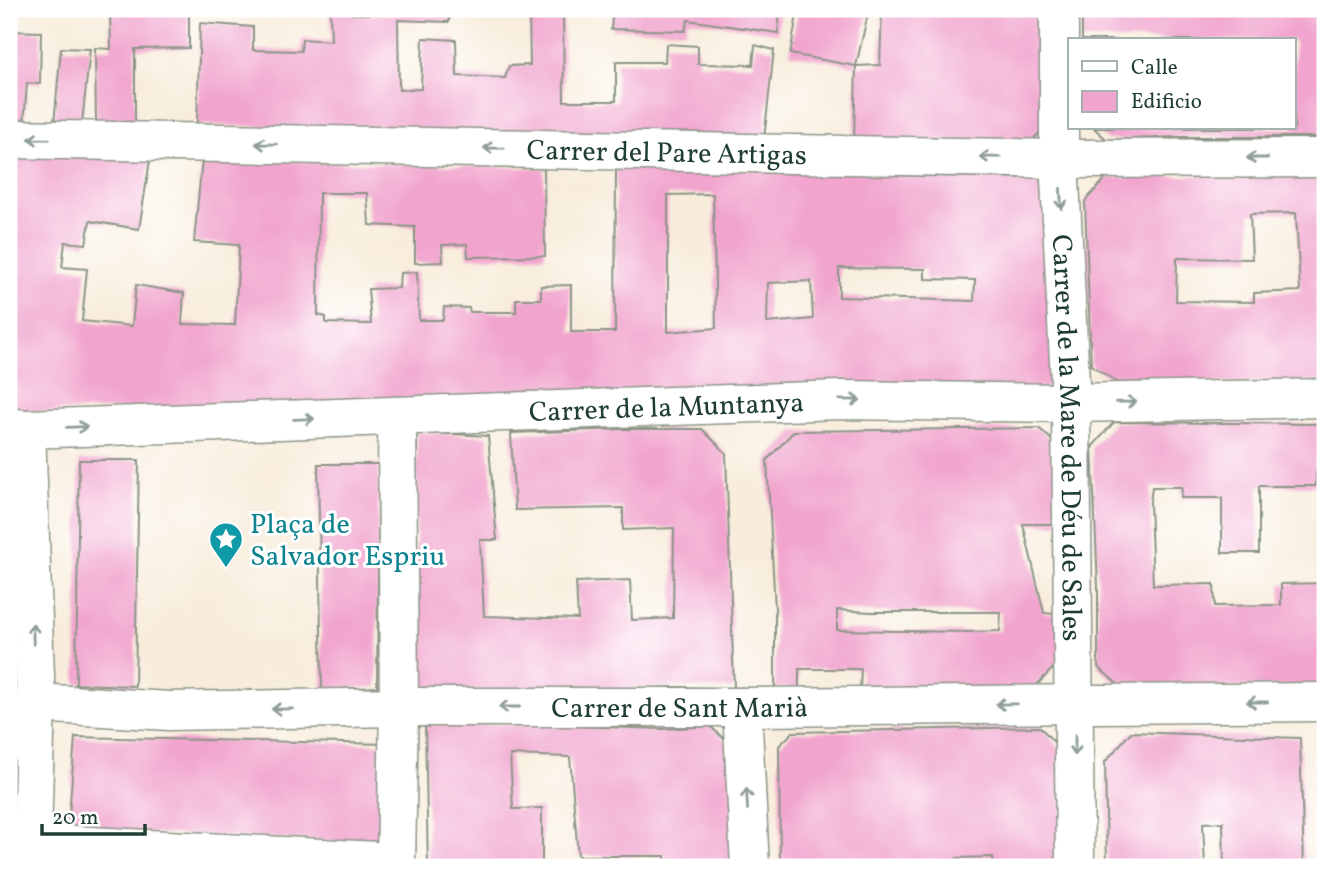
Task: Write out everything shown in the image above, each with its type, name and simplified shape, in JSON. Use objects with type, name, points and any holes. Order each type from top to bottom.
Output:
[{"type":"street","name":"Carrer de la Mare de Déu de Sales","points":[[1059,9],[1059,159],[1071,403],[1075,867]]},
{"type":"street","name":"Carrer del Pare Artigas","points":[[9,139],[1059,159],[1325,158]]},
{"type":"street","name":"Carrer de la Muntanya","points":[[18,428],[840,400],[1071,403],[1325,398]]},
{"type":"street","points":[[18,428],[36,703],[24,859],[396,865],[399,707],[397,416]]},
{"type":"street","name":"Carrer de Sant Marià","points":[[36,703],[169,711],[399,707],[741,708],[1325,702]]},
{"type":"street","points":[[741,708],[750,867]]},
{"type":"building","points":[[110,9],[189,9],[189,48],[135,49],[135,122],[96,124],[95,48],[111,49]]},
{"type":"building","points":[[330,9],[352,9],[352,14],[397,14],[398,9],[450,9],[449,22],[398,20],[399,90],[421,89],[423,38],[456,40],[457,76],[505,78],[509,66],[530,65],[529,9],[563,9],[564,101],[616,101],[616,62],[665,62],[666,44],[698,46],[698,64],[753,65],[755,45],[774,50],[764,139],[197,125],[200,23],[253,27],[253,50],[301,51],[302,39],[331,41]]},
{"type":"building","points":[[613,9],[780,9],[778,33],[688,20],[685,31],[611,29]]},
{"type":"building","points":[[798,9],[869,9],[856,66],[790,54]]},
{"type":"building","points":[[882,9],[1050,9],[1050,121],[1031,142],[854,140],[856,66],[880,65]]},
{"type":"building","points":[[1082,9],[1325,9],[1325,137],[1107,140],[1096,130],[1296,130],[1296,38],[1082,38]]},
{"type":"building","points":[[9,31],[41,32],[40,84],[27,83],[24,124],[9,124]]},
{"type":"building","points":[[61,48],[90,49],[82,123],[54,124]]},
{"type":"building","points":[[9,152],[150,160],[139,229],[90,221],[86,244],[65,242],[62,267],[87,269],[82,321],[132,326],[136,285],[184,293],[182,324],[235,325],[239,245],[194,242],[202,159],[544,168],[545,256],[468,257],[467,244],[442,245],[443,262],[415,263],[415,227],[369,225],[367,193],[319,193],[318,315],[326,317],[326,323],[371,324],[368,289],[399,288],[400,273],[417,272],[419,320],[443,320],[444,307],[469,308],[470,312],[516,312],[516,299],[541,299],[541,286],[571,285],[571,332],[615,332],[616,168],[1039,173],[1051,185],[1060,370],[1047,388],[25,412],[9,410]],"holes":[[[713,194],[716,328],[668,332],[668,195]],[[839,268],[925,269],[925,279],[975,280],[974,301],[839,297]],[[811,281],[813,319],[767,323],[768,283]]]},
{"type":"building","points":[[1249,174],[1325,176],[1325,381],[1121,385],[1091,365],[1085,201],[1106,178]],"holes":[[[1296,213],[1300,291],[1254,293],[1254,302],[1176,301],[1177,258],[1252,259],[1250,214]]]},
{"type":"building","points":[[1114,422],[1325,424],[1325,473],[1316,473],[1316,486],[1259,486],[1259,553],[1222,553],[1222,498],[1181,498],[1182,487],[1152,487],[1150,502],[1153,585],[1214,584],[1215,606],[1281,605],[1281,584],[1325,583],[1325,686],[1123,689],[1098,667],[1098,587],[1092,447]]},
{"type":"building","points":[[1039,428],[1056,444],[1058,524],[1023,524],[1044,613],[1065,615],[1062,659],[1032,690],[860,690],[861,669],[799,669],[799,688],[775,688],[775,609],[767,460],[794,431]],"holes":[[[837,610],[1001,612],[1000,631],[837,630]]]},
{"type":"building","points":[[702,429],[726,453],[734,689],[676,687],[581,691],[415,690],[417,432],[488,436],[497,540],[480,540],[484,616],[578,619],[576,582],[630,580],[632,620],[673,618],[674,528],[623,530],[623,508],[515,510],[511,433]]},
{"type":"building","points":[[79,460],[139,460],[135,686],[76,684]]},
{"type":"building","points":[[318,464],[379,464],[377,687],[322,690]]},
{"type":"building","points":[[509,724],[663,729],[710,726],[734,748],[741,867],[666,867],[665,856],[578,856],[570,757],[510,755],[513,809],[542,808],[542,867],[428,867],[425,725]]},
{"type":"building","points":[[1040,727],[1063,752],[1061,867],[994,867],[993,857],[957,858],[957,867],[780,867],[779,746],[793,732]]},
{"type":"building","points":[[1131,732],[1300,738],[1304,867],[1224,867],[1223,822],[1203,823],[1205,867],[1107,867],[1105,762]]},
{"type":"building","points":[[9,736],[17,746],[22,835],[9,849]]},
{"type":"building","points":[[75,737],[387,744],[387,844],[68,829]]},
{"type":"place","name":"Plaça de Salvador Espriu","points":[[226,569]]}]
